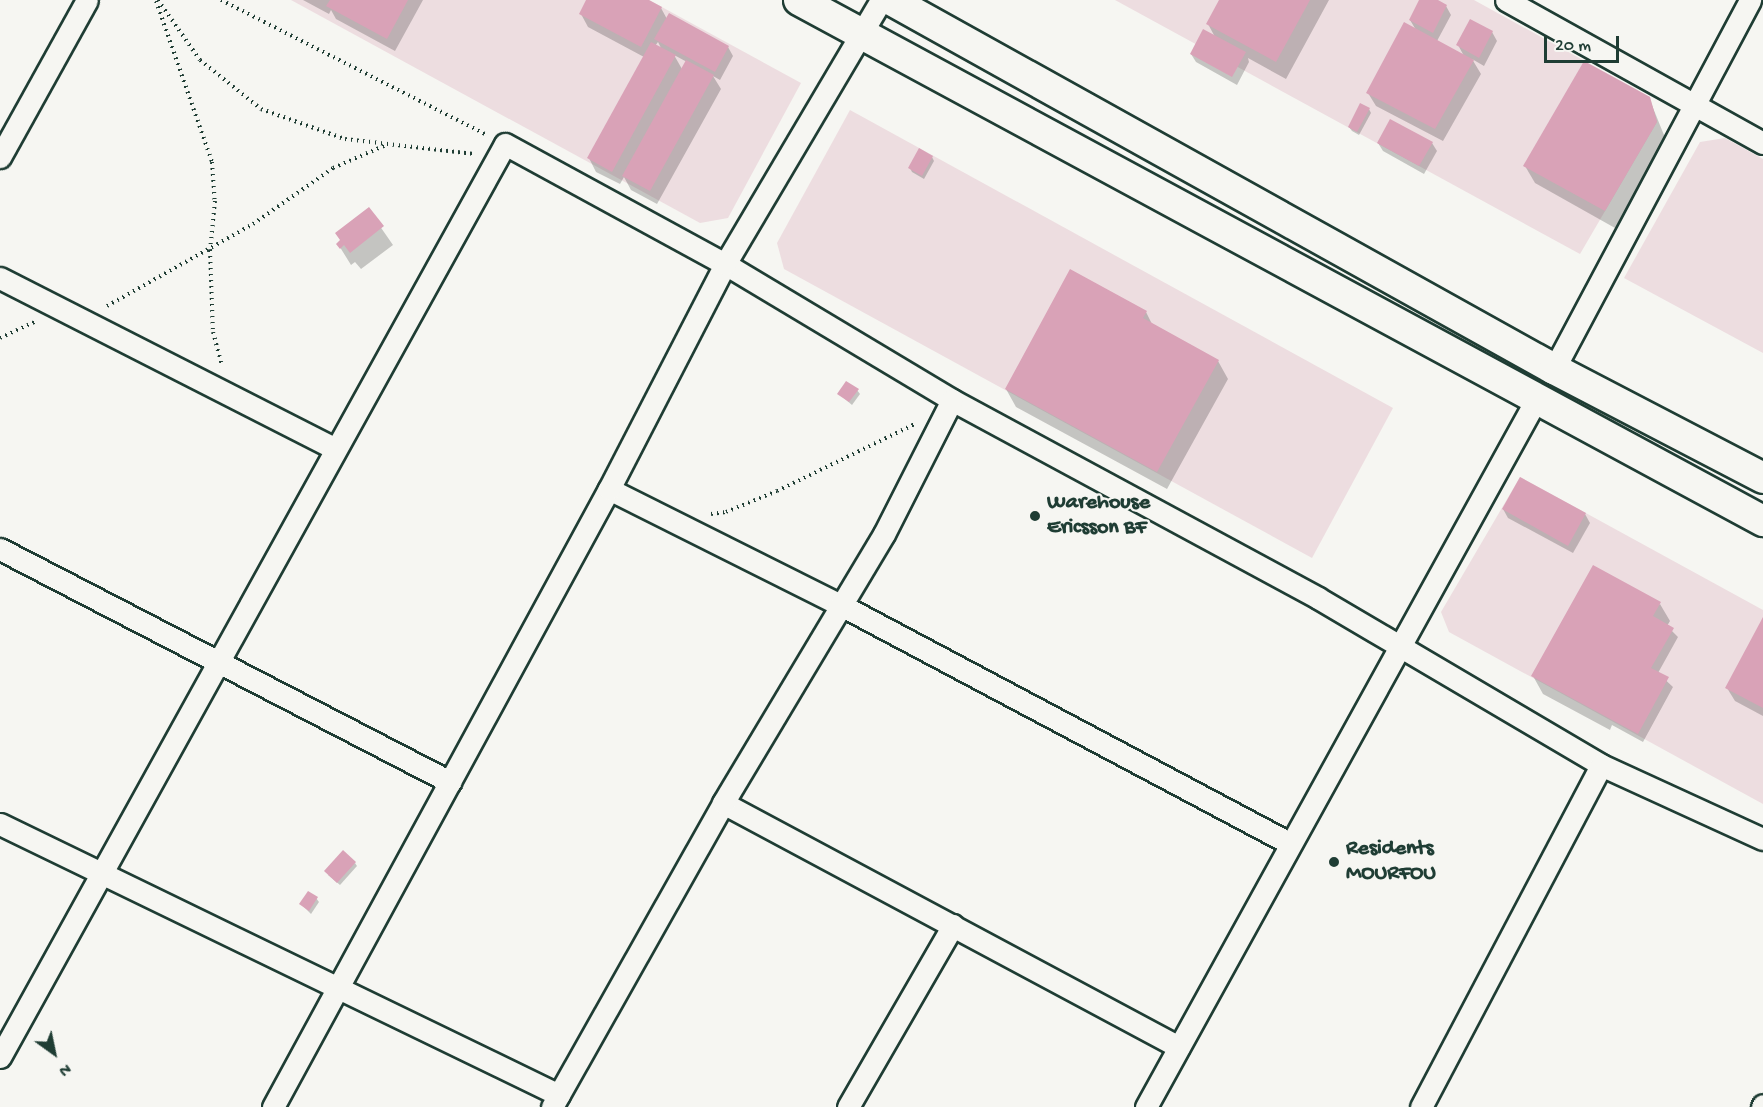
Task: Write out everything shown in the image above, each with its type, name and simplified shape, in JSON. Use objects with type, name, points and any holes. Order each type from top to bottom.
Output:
[{"type":"street","points":[[0,158],[87,0]]},
{"type":"street","points":[[799,0],[1763,522]]},
{"type":"street","points":[[273,1107],[609,489],[725,264],[864,34],[881,0]]},
{"type":"street","points":[[891,0],[1554,369],[1763,478]]},
{"type":"street","points":[[1506,0],[1763,143]]},
{"type":"street","points":[[1554,369],[1750,0]]},
{"type":"street","points":[[0,1057],[501,150],[725,264],[952,400],[1271,571],[1601,765],[1763,839]]},
{"type":"street","points":[[0,278],[335,449]]},
{"type":"street","points":[[0,824],[101,876],[338,988],[555,1101],[838,604],[884,534],[952,400]]},
{"type":"street","points":[[1146,1107],[1398,645],[1536,400]]},
{"type":"street","points":[[609,489],[673,519],[838,604],[1289,843]]},
{"type":"street","points":[[0,549],[450,782]]},
{"type":"street","points":[[1421,1107],[1601,765]]},
{"type":"street","points":[[723,803],[1179,1047]]},
{"type":"street","points":[[848,1107],[953,925]]},
{"type":"path","points":[[157,0],[200,60],[261,109],[345,139],[386,145],[501,150]]},
{"type":"path","points":[[157,0],[212,162],[215,201],[210,250],[213,332],[223,369],[241,401]]},
{"type":"path","points":[[220,0],[501,150]]},
{"type":"path","points":[[0,338],[40,320],[106,307],[210,250],[333,168],[386,145]]},
{"type":"path","points":[[673,519],[726,512],[912,425],[942,422]]},
{"type":"shaded area","points":[[291,0],[649,0],[801,83],[728,218],[700,223]]},
{"type":"shaded area","points":[[1115,0],[1474,0],[1650,97],[1657,122],[1580,254]]},
{"type":"shaded area","points":[[850,110],[1393,408],[1312,558],[784,269],[777,243]]},
{"type":"shaded area","points":[[1725,138],[1763,159],[1763,353],[1624,278],[1700,142]]},
{"type":"shaded area","points":[[1520,477],[1763,610],[1763,804],[1449,632],[1441,612]]},
{"type":"building","points":[[330,0],[408,0],[387,39],[326,6]]},
{"type":"building","points":[[586,0],[649,0],[662,7],[641,47],[579,14]]},
{"type":"building","points":[[1219,0],[1310,0],[1276,62],[1206,24]]},
{"type":"building","points":[[1419,0],[1438,0],[1447,5],[1433,33],[1409,20]]},
{"type":"building","points":[[669,13],[729,46],[715,72],[654,39]]},
{"type":"building","points":[[1470,19],[1493,31],[1479,58],[1456,45]]},
{"type":"building","points":[[1404,22],[1474,60],[1435,129],[1366,93]]},
{"type":"building","points":[[1203,29],[1246,52],[1232,77],[1190,54]]},
{"type":"building","points":[[651,42],[676,55],[612,172],[587,158]]},
{"type":"building","points":[[686,60],[714,75],[650,191],[622,176]]},
{"type":"building","points":[[1584,61],[1650,97],[1657,122],[1605,211],[1523,166]]},
{"type":"building","points":[[1360,103],[1370,108],[1357,132],[1348,127]]},
{"type":"building","points":[[1390,119],[1433,142],[1419,166],[1377,143]]},
{"type":"building","points":[[919,148],[933,156],[922,176],[908,168]]},
{"type":"building","points":[[369,207],[384,226],[350,253],[344,245],[340,249],[336,244],[340,240],[335,233]]},
{"type":"building","points":[[1070,269],[1147,311],[1143,318],[1219,360],[1157,472],[1005,389]]},
{"type":"building","points":[[846,381],[859,389],[849,402],[837,394]]},
{"type":"building","points":[[1520,477],[1586,513],[1568,546],[1502,509]]},
{"type":"building","points":[[1593,565],[1661,602],[1653,616],[1674,628],[1651,668],[1669,677],[1638,734],[1531,676]]},
{"type":"building","points":[[1763,617],[1763,708],[1725,688]]},
{"type":"building","points":[[343,850],[356,862],[337,883],[324,871]]},
{"type":"building","points":[[308,891],[318,897],[309,911],[299,904]]},
{"type":"place","name":"Warehouse Ericsson BF","points":[[1035,516]]},
{"type":"place","name":"Residents MOURFOU","points":[[1334,862]]}]
